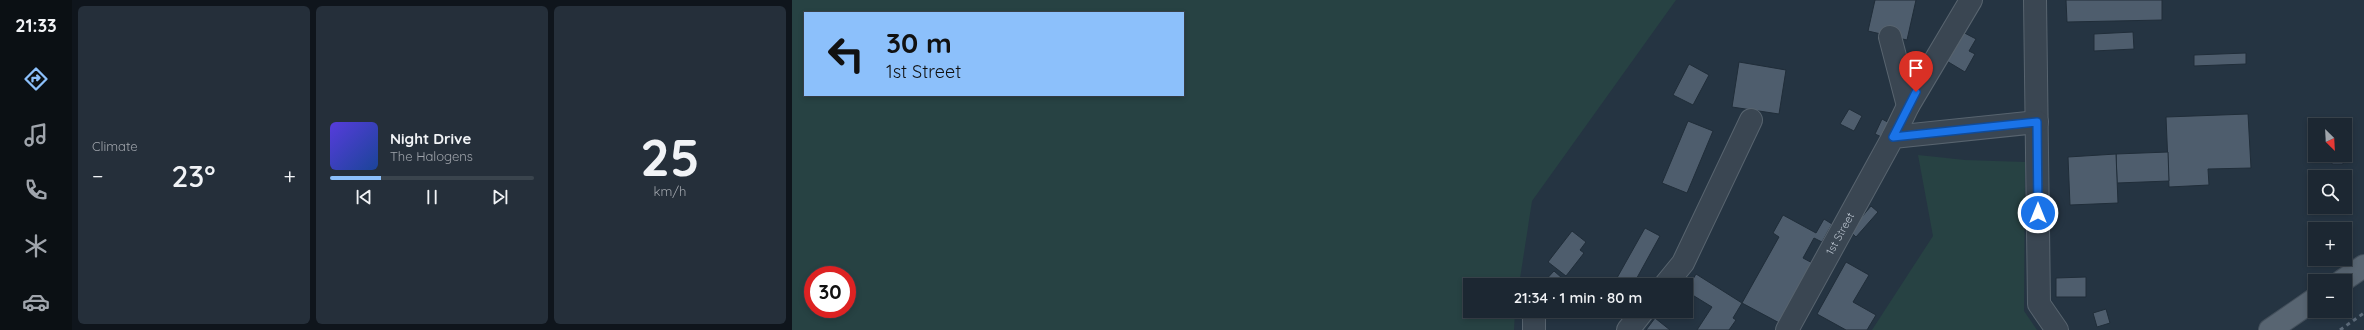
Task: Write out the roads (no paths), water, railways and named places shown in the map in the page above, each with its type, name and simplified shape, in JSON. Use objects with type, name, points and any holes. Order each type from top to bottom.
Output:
[{"type":"main road","points":[[2352,274],[2364,266]]},
{"type":"main road","points":[[2270,330],[2308,304]]},
{"type":"street","name":"1st Street","points":[[1787,330],[1893,137],[1908,106],[1971,0]]},
{"type":"street","points":[[2035,0],[2039,304],[2056,330]]},
{"type":"street","points":[[1890,37],[1908,106]]},
{"type":"street","points":[[1670,278],[1682,263],[1751,120]]},
{"type":"street","points":[[1893,137],[2037,122]]},
{"type":"street","points":[[1628,330],[1638,318]]},
{"type":"railway","points":[[2340,330],[2364,313]]}]
